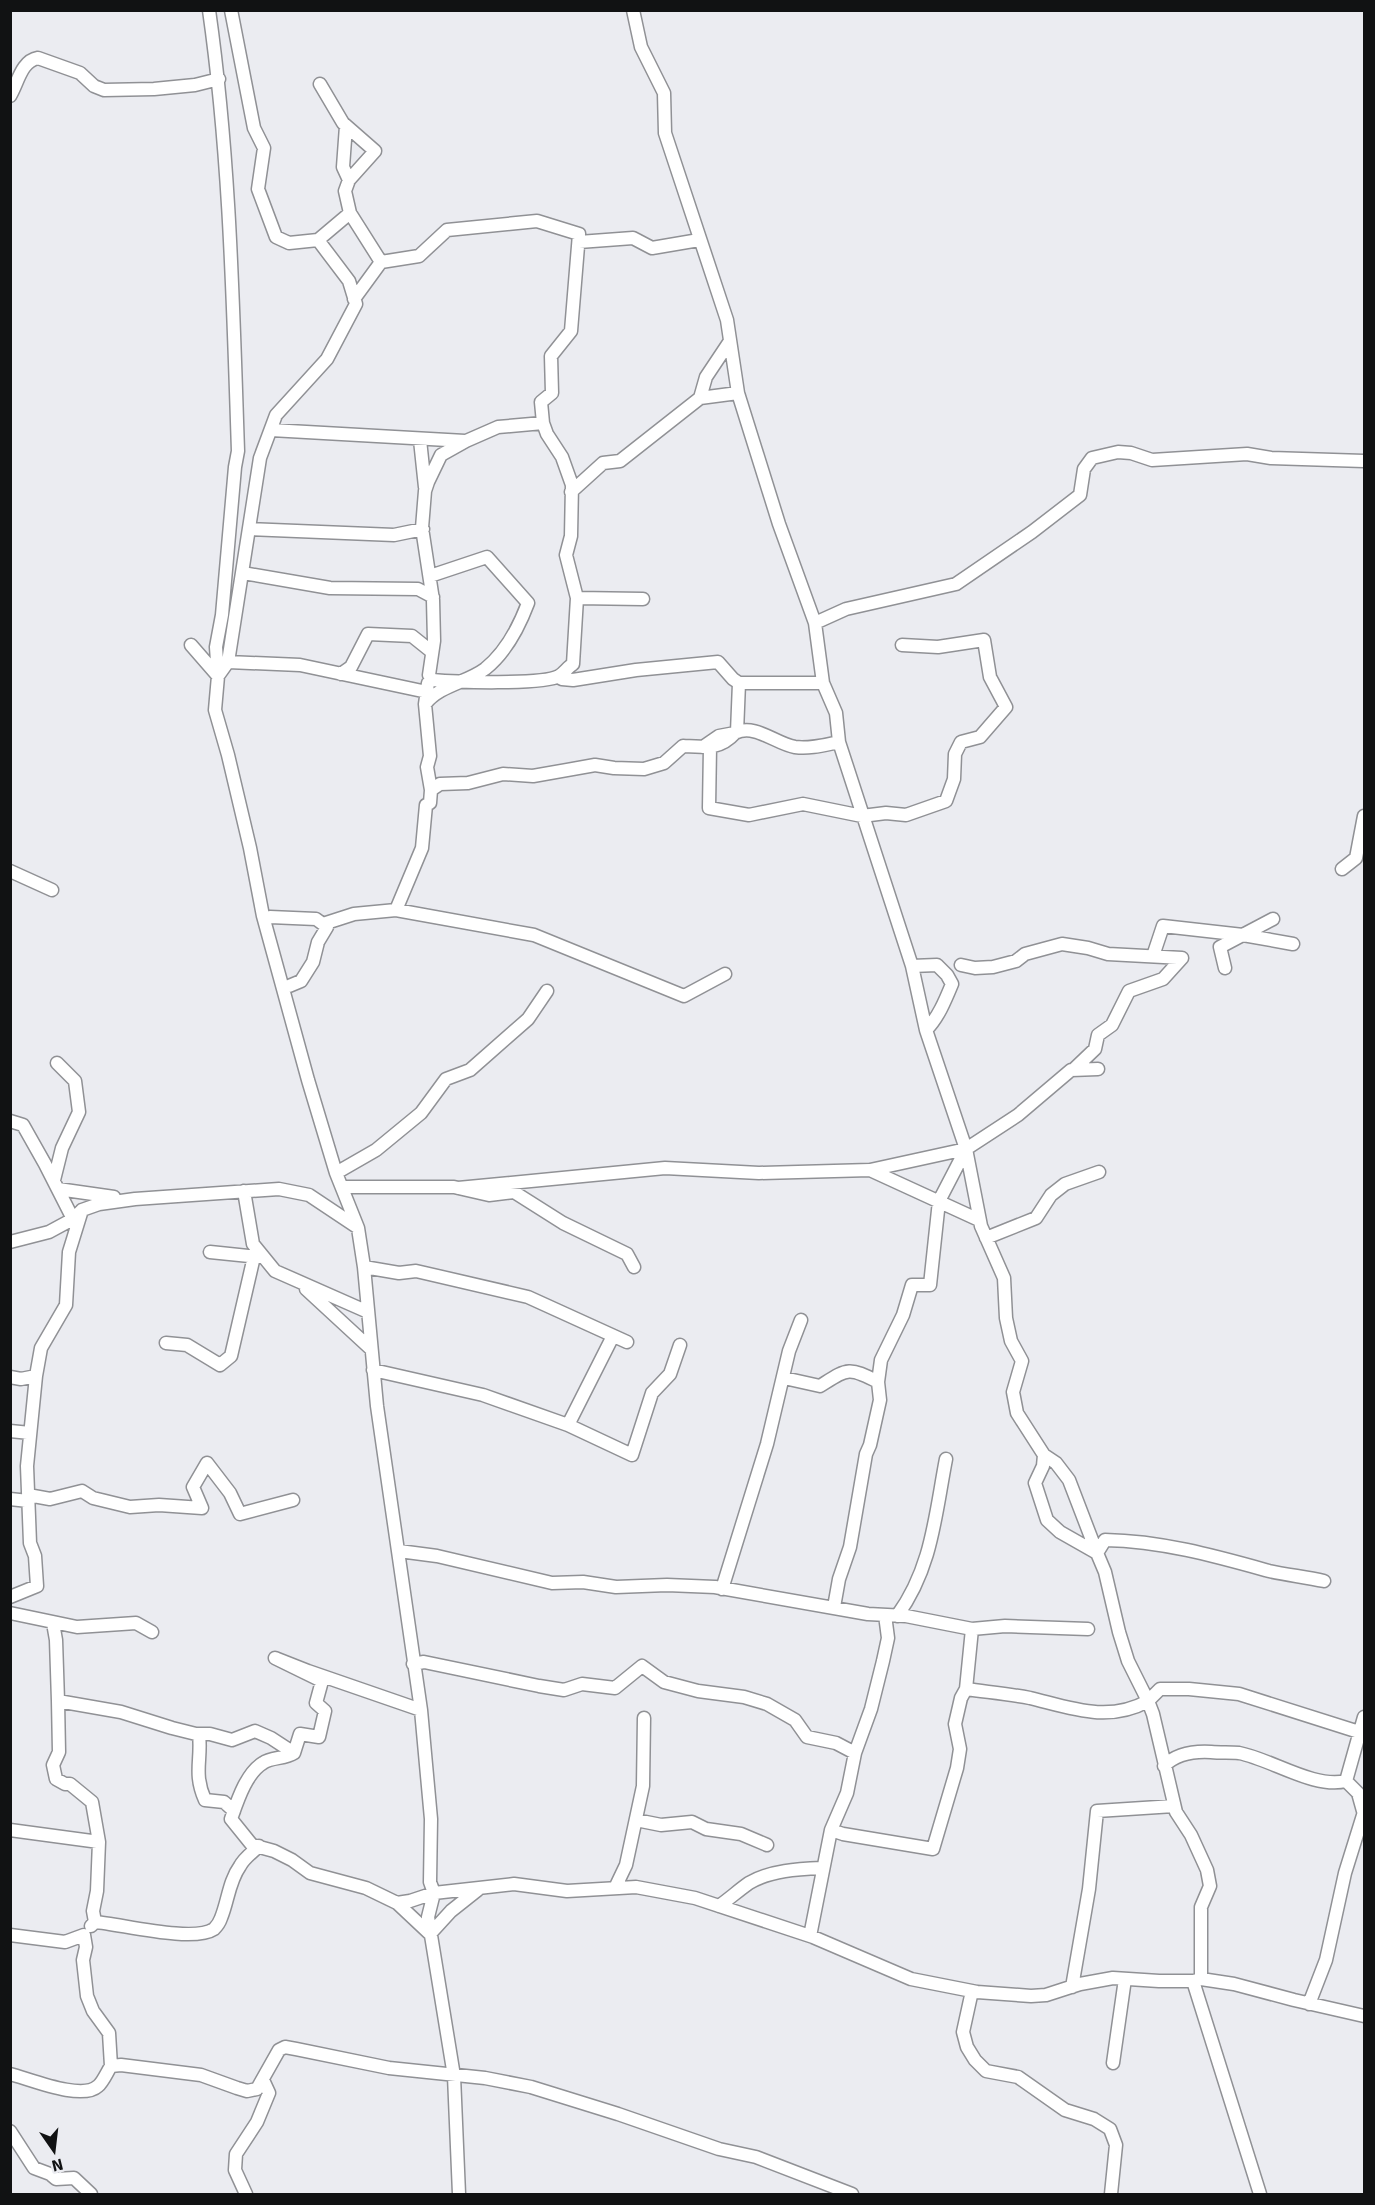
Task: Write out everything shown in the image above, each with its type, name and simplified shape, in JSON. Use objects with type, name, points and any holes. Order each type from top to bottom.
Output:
[{"type":"street","points":[[209,10],[219,80],[230,228],[238,451],[222,615],[216,647],[218,676],[215,710],[248,837],[263,916],[336,1173],[358,1228],[364,1267],[376,1406],[399,1551],[413,1664],[422,1710],[431,1819],[430,1882],[434,1893],[428,1917],[454,2076],[459,2194]]},
{"type":"street","points":[[231,10],[254,128],[264,148],[258,189],[276,237],[289,243],[318,240],[350,213]]},
{"type":"street","points":[[633,10],[641,47],[664,93],[665,133],[727,320],[738,393],[779,524],[815,623],[823,683],[836,713],[838,742],[912,966],[926,1030],[966,1149],[980,1221],[1004,1278],[1006,1318],[1011,1341],[1022,1361],[1013,1392],[1017,1413],[1044,1455],[1056,1463],[1069,1480],[1105,1572],[1128,1661],[1153,1714],[1174,1806],[1191,1835],[1207,1870],[1209,1886],[1201,1907],[1197,1980],[1260,2194]]},
{"type":"street","points":[[10,96],[26,64],[31,59],[38,58],[80,73],[94,86],[104,90],[154,89],[219,80]]},
{"type":"street","points":[[320,84],[346,126],[375,151],[349,180],[345,191],[350,213],[381,262]]},
{"type":"street","points":[[346,126],[343,167],[349,180]]},
{"type":"street","points":[[354,299],[381,262],[419,256],[447,230],[537,221],[579,234],[571,331],[551,356],[552,393],[541,402],[546,434],[566,466],[572,485],[571,536],[566,555],[578,598],[573,663],[558,677],[542,680],[457,682],[432,680],[428,683],[426,698],[430,756],[427,767],[432,790],[430,803],[426,805],[422,848],[396,910]]},
{"type":"street","points":[[579,242],[633,238],[652,248],[699,240]]},
{"type":"street","points":[[218,676],[228,662],[260,458],[276,415],[327,359],[356,304],[349,281],[318,240]]},
{"type":"street","points":[[700,398],[706,377],[730,341]]},
{"type":"street","points":[[571,492],[603,463],[620,461],[700,398],[738,393]]},
{"type":"street","points":[[425,492],[441,455],[498,427],[543,423]]},
{"type":"street","points":[[271,430],[466,441]]},
{"type":"street","points":[[420,440],[425,492],[423,529],[433,597],[434,641],[429,675],[432,680]]},
{"type":"street","points":[[815,623],[846,609],[956,584],[1032,532],[1080,495],[1084,469],[1092,458],[1118,452],[1131,453],[1152,460],[1247,454],[1271,458],[1365,461]]},
{"type":"street","points":[[249,529],[394,535],[423,529]]},
{"type":"street","points":[[228,662],[300,665],[426,698],[431,696],[484,669],[498,655],[520,625],[528,603],[487,557],[430,576]]},
{"type":"street","points":[[243,573],[330,588],[418,589],[433,597]]},
{"type":"street","points":[[578,598],[643,599]]},
{"type":"street","points":[[341,674],[351,667],[368,634],[412,636],[432,652]]},
{"type":"street","points":[[707,747],[709,808],[749,814],[803,804],[862,816],[886,813],[906,814],[945,801],[954,779],[955,754],[961,742],[980,737],[1006,707],[990,677],[984,640],[938,647],[902,645]]},
{"type":"street","points":[[191,645],[218,676]]},
{"type":"street","points":[[558,677],[562,680],[573,680],[636,670],[718,662],[732,679],[739,682],[823,683]]},
{"type":"street","points":[[736,733],[739,682]]},
{"type":"street","points":[[432,790],[440,784],[468,783],[503,774],[533,776],[595,765],[645,769],[664,763],[683,746],[707,747],[719,736],[740,731],[761,733],[794,747],[808,748],[838,742]]},
{"type":"street","points":[[1342,869],[1356,858],[1365,816]]},
{"type":"street","points":[[10,871],[52,890]]},
{"type":"street","points":[[323,924],[354,914],[396,910],[534,935],[684,996],[724,974]]},
{"type":"street","points":[[270,917],[316,919],[327,927],[318,942],[313,962],[301,981],[289,986]]},
{"type":"street","points":[[1225,968],[1220,947],[1273,919]]},
{"type":"street","points":[[1153,956],[1163,926],[1243,935],[1293,944]]},
{"type":"street","points":[[342,1186],[458,1188],[665,1168],[759,1173],[870,1170],[966,1149],[1018,1115],[1073,1070],[1095,1049],[1098,1035],[1112,1025],[1129,991],[1163,979],[1182,958],[1108,954],[1062,944],[1025,954],[1016,961],[993,967],[912,966]]},
{"type":"street","points":[[937,965],[952,984]]},
{"type":"street","points":[[926,1030],[944,1006],[961,965]]},
{"type":"street","points":[[336,1173],[376,1150],[421,1113],[446,1079],[470,1070],[528,1019],[547,991]]},
{"type":"street","points":[[56,1185],[62,1148],[79,1112],[75,1081],[57,1064]]},
{"type":"street","points":[[1073,1070],[1098,1069]]},
{"type":"street","points":[[10,1597],[37,1586],[35,1556],[30,1543],[27,1466],[36,1376],[41,1348],[66,1305],[69,1252],[77,1214],[15,1125]]},
{"type":"street","points":[[834,1607],[839,1579],[850,1547],[866,1454],[880,1400],[878,1382],[881,1360],[903,1315],[912,1285],[930,1285],[939,1201],[966,1149]]},
{"type":"street","points":[[870,1170],[980,1221]]},
{"type":"street","points":[[986,1238],[1036,1218],[1051,1195],[1065,1184],[1099,1172]]},
{"type":"street","points":[[56,1185],[130,1200]]},
{"type":"street","points":[[458,1188],[489,1195],[514,1192],[563,1223],[627,1254],[634,1267]]},
{"type":"street","points":[[10,1242],[49,1232],[77,1214],[99,1204],[279,1189],[296,1191],[325,1204],[358,1228]]},
{"type":"street","points":[[244,1191],[253,1244],[258,1254],[275,1271],[368,1312]]},
{"type":"street","points":[[210,1252],[258,1254]]},
{"type":"street","points":[[166,1343],[187,1345],[220,1365],[231,1356],[258,1254]]},
{"type":"street","points":[[364,1267],[399,1273],[416,1272],[528,1297],[627,1342]]},
{"type":"street","points":[[297,1280],[371,1348]]},
{"type":"street","points":[[722,1589],[767,1444],[789,1351],[801,1320]]},
{"type":"street","points":[[568,1425],[613,1336]]},
{"type":"street","points":[[373,1370],[483,1395],[568,1425],[632,1455],[652,1393],[670,1374],[680,1345]]},
{"type":"street","points":[[784,1378],[820,1386],[838,1373],[851,1371],[878,1382]]},
{"type":"street","points":[[10,1377],[36,1376]]},
{"type":"street","points":[[10,1431],[30,1433]]},
{"type":"street","points":[[1044,1455],[1043,1466],[1035,1483],[1047,1520],[1060,1532],[1097,1553]]},
{"type":"street","points":[[810,1936],[831,1830],[846,1793],[855,1753],[871,1710],[888,1638],[891,1615],[912,1595],[927,1559],[945,1459]]},
{"type":"street","points":[[10,1499],[50,1499],[81,1491],[93,1498],[130,1507],[159,1505],[202,1508],[193,1487],[207,1463],[230,1493],[240,1514],[293,1500]]},
{"type":"street","points":[[1097,1553],[1105,1540],[1169,1545],[1271,1571],[1324,1581]]},
{"type":"street","points":[[399,1551],[437,1556],[552,1583],[583,1582],[616,1587],[667,1586],[722,1589],[868,1614],[949,1623],[972,1629],[1005,1626],[1088,1629]]},
{"type":"street","points":[[10,1613],[77,1627],[136,1623],[152,1632]]},
{"type":"street","points":[[53,1623],[56,1640],[59,1752],[53,1765],[56,1779],[70,1784],[93,1802],[99,1842],[97,1891],[93,1911],[95,1922]]},
{"type":"street","points":[[831,1830],[933,1849],[957,1768],[960,1749],[955,1724],[961,1698],[966,1689],[972,1629]]},
{"type":"street","points":[[422,1710],[275,1658],[322,1682],[316,1703],[325,1711],[319,1737],[300,1734],[294,1753],[287,1758],[263,1762],[236,1800],[231,1819],[252,1845],[292,1860],[310,1873],[366,1888],[397,1903],[430,1934]]},
{"type":"street","points":[[413,1664],[424,1662],[564,1690],[582,1684],[615,1688],[642,1666],[664,1682],[698,1691],[744,1697],[767,1704],[795,1720],[807,1737],[836,1743],[855,1753]]},
{"type":"street","points":[[966,1689],[1030,1698],[1064,1708],[1119,1713],[1148,1701],[1160,1689],[1189,1689],[1239,1694],[1359,1732]]},
{"type":"street","points":[[58,1701],[121,1712],[172,1728],[232,1740],[255,1731],[294,1753]]},
{"type":"street","points":[[1346,1781],[1365,1717]]},
{"type":"street","points":[[615,1888],[626,1865],[643,1786],[644,1718]]},
{"type":"street","points":[[199,1734],[201,1747],[197,1774],[205,1800],[224,1802],[234,1810]]},
{"type":"street","points":[[1164,1766],[1171,1759],[1193,1752],[1240,1753],[1306,1776],[1337,1784],[1346,1781]]},
{"type":"street","points":[[1309,2004],[1326,1960],[1345,1873],[1364,1812],[1358,1793],[1346,1781]]},
{"type":"street","points":[[1072,1987],[1089,1889],[1097,1811],[1174,1806]]},
{"type":"street","points":[[636,1820],[661,1825],[692,1822],[706,1829],[741,1834],[766,1845]]},
{"type":"street","points":[[10,1830],[99,1842]]},
{"type":"street","points":[[95,1922],[178,1933],[199,1933],[213,1929],[220,1920],[240,1865],[259,1846]]},
{"type":"street","points":[[719,1906],[751,1882],[772,1874],[793,1869],[823,1868]]},
{"type":"street","points":[[397,1903],[434,1893],[514,1884],[567,1891],[636,1887],[695,1898],[810,1936],[911,1979],[972,1991],[1031,1996],[1113,1978],[1197,1980],[1234,1984],[1365,2016]]},
{"type":"street","points":[[430,1934],[451,1911],[481,1887]]},
{"type":"street","points":[[10,1935],[65,1942],[82,1936],[95,1922]]},
{"type":"street","points":[[10,2074],[86,2092],[98,2087],[111,2066],[109,2032],[93,2011],[87,1996],[83,1960],[86,1947],[84,1935],[82,1936]]},
{"type":"street","points":[[1113,2063],[1125,1979]]},
{"type":"street","points":[[972,1991],[963,2032],[967,2047],[975,2060],[986,2071],[1018,2077],[1065,2110],[1094,2119],[1110,2129],[1116,2145],[1111,2194]]},
{"type":"street","points":[[111,2066],[121,2065],[201,2075],[247,2091],[257,2089],[279,2050],[285,2047],[389,2068],[485,2078],[566,2097],[718,2149],[756,2157],[852,2194]]},
{"type":"street","points":[[246,2194],[235,2170],[236,2154],[257,2122],[269,2093],[263,2080]]},
{"type":"street","points":[[10,2131],[34,2168],[56,2179],[74,2178],[91,2194]]}]
